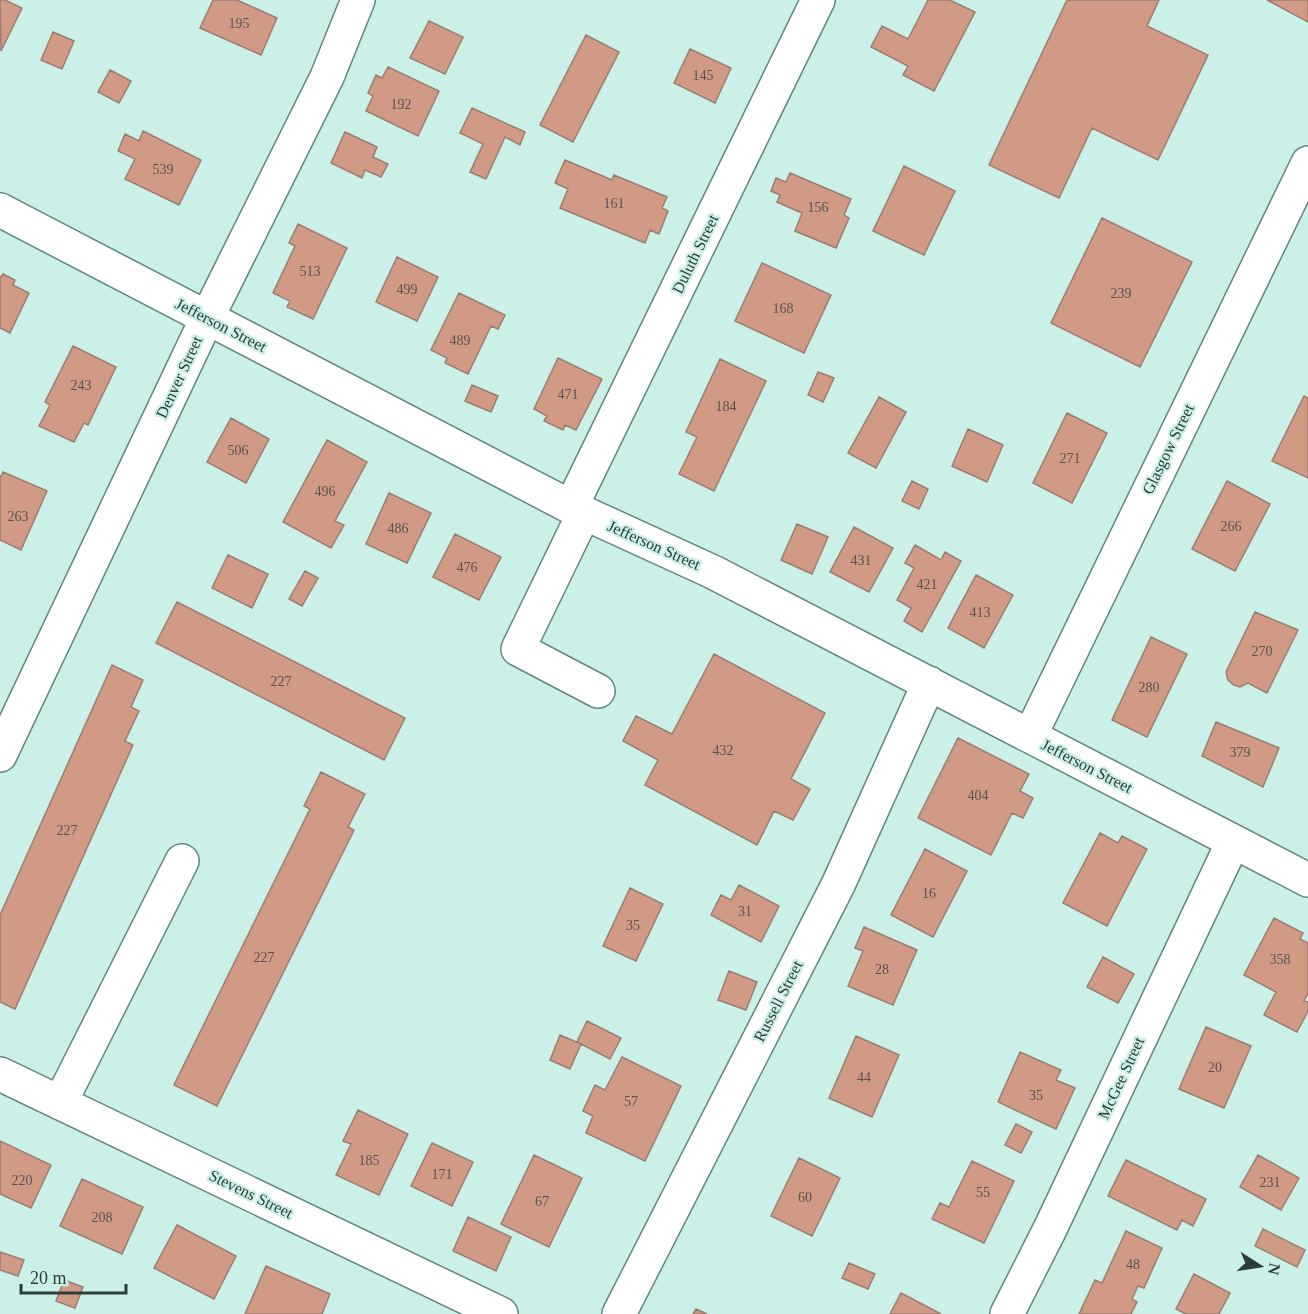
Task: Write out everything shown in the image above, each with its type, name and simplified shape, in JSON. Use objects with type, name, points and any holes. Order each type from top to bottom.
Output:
[{"type":"street","name":"Denver Street","points":[[0,755],[207,318],[327,77],[358,0]]},
{"type":"street","name":"Duluth Street","points":[[598,691],[518,650],[578,510],[818,0]]},
{"type":"street","name":"Glasgow Street","points":[[1030,736],[1308,163]]},
{"type":"street","name":"Jefferson Street","points":[[0,210],[578,510],[713,572],[1308,880]]},
{"type":"street","name":"Russell Street","points":[[619,1314],[838,885],[929,684]]},
{"type":"street","name":"McGee Street","points":[[1007,1314],[1050,1229],[1233,842]]},
{"type":"street","points":[[60,1103],[182,861]]},
{"type":"street","name":"Stevens Street","points":[[0,1074],[496,1313]]},
{"type":"building","points":[[0,0],[22,8],[1,51]]},
{"type":"building","points":[[213,0],[237,0],[277,18],[261,55],[200,28]]},
{"type":"building","points":[[928,0],[950,0],[975,12],[934,91],[903,75],[908,66],[871,47],[882,26],[908,39]]},
{"type":"building","points":[[1067,0],[1159,0],[1147,26],[1208,55],[1158,160],[1092,128],[1059,198],[989,165]]},
{"type":"building","points":[[1267,0],[1308,0],[1308,22]]},
{"type":"building","points":[[429,21],[463,37],[445,74],[410,58]]},
{"type":"building","points":[[53,32],[74,41],[62,69],[41,60]]},
{"type":"building","points":[[586,35],[619,52],[573,142],[540,125]]},
{"type":"building","points":[[690,49],[731,68],[715,103],[674,83]]},
{"type":"building","points":[[388,67],[439,91],[418,136],[366,111],[373,96],[368,93],[376,75],[382,78]]},
{"type":"building","points":[[110,70],[131,81],[119,103],[98,92]]},
{"type":"building","points":[[472,108],[525,132],[520,145],[505,137],[486,179],[470,172],[483,144],[460,133]]},
{"type":"building","points":[[143,131],[201,160],[179,205],[125,179],[135,159],[118,151],[125,134],[139,141]]},
{"type":"building","points":[[345,132],[377,147],[373,157],[388,164],[381,177],[365,170],[362,178],[331,163]]},
{"type":"building","points":[[565,160],[612,180],[614,175],[667,197],[662,208],[668,211],[659,234],[650,230],[645,243],[560,208],[568,189],[555,183]]},
{"type":"building","points":[[904,166],[955,191],[924,255],[873,231]]},
{"type":"building","points":[[790,173],[851,199],[844,215],[849,218],[836,248],[795,231],[802,213],[777,202],[780,195],[771,191],[776,178],[786,182]]},
{"type":"building","points":[[1102,218],[1192,262],[1140,367],[1051,323]]},
{"type":"building","points":[[298,224],[347,248],[313,319],[287,307],[290,301],[273,293],[295,246],[289,243]]},
{"type":"building","points":[[397,257],[438,277],[417,321],[376,302]]},
{"type":"building","points":[[762,263],[831,295],[804,353],[735,321]]},
{"type":"building","points":[[3,274],[15,280],[13,285],[29,293],[10,333],[0,328],[0,278]]},
{"type":"building","points":[[459,293],[505,315],[498,329],[491,326],[468,374],[445,363],[447,358],[431,350]]},
{"type":"building","points":[[73,346],[116,367],[88,425],[84,423],[74,442],[39,426],[50,405],[45,402]]},
{"type":"building","points":[[558,358],[602,379],[576,430],[565,425],[563,430],[544,421],[547,416],[534,409]]},
{"type":"building","points":[[720,359],[766,381],[714,491],[679,474],[697,437],[686,432]]},
{"type":"building","points":[[818,372],[834,378],[823,402],[808,395]]},
{"type":"building","points":[[472,385],[498,396],[491,412],[465,401]]},
{"type":"building","points":[[1304,396],[1308,398],[1308,478],[1272,461]]},
{"type":"building","points":[[879,397],[906,412],[876,468],[848,453]]},
{"type":"building","points":[[1067,413],[1107,433],[1072,503],[1033,483]]},
{"type":"building","points":[[231,418],[269,439],[246,483],[207,462]]},
{"type":"building","points":[[968,429],[1003,445],[987,482],[952,466]]},
{"type":"building","points":[[327,440],[367,462],[335,521],[344,525],[331,548],[283,522]]},
{"type":"building","points":[[3,472],[47,491],[21,550],[0,540],[0,478]]},
{"type":"building","points":[[912,481],[928,489],[919,509],[902,501]]},
{"type":"building","points":[[1227,481],[1270,504],[1235,571],[1192,549]]},
{"type":"building","points":[[389,493],[431,513],[407,563],[366,544]]},
{"type":"building","points":[[797,524],[828,537],[812,574],[781,560]]},
{"type":"building","points":[[854,527],[893,548],[869,592],[830,572]]},
{"type":"building","points":[[455,534],[501,557],[479,600],[433,577]]},
{"type":"building","points":[[915,545],[941,560],[945,552],[961,561],[922,632],[904,621],[911,608],[897,600],[914,568],[905,563]]},
{"type":"building","points":[[228,555],[268,574],[252,608],[212,588]]},
{"type":"building","points":[[305,571],[318,578],[302,606],[289,599]]},
{"type":"building","points":[[976,575],[1013,595],[984,648],[948,628]]},
{"type":"building","points":[[177,602],[405,718],[384,760],[156,643]]},
{"type":"building","points":[[1255,612],[1298,630],[1267,693],[1248,683],[1240,687],[1234,685],[1228,680],[1226,672]]},
{"type":"building","points":[[1151,637],[1187,654],[1147,737],[1112,720]]},
{"type":"building","points":[[714,654],[825,713],[791,779],[810,789],[793,820],[774,811],[757,845],[645,785],[658,760],[623,741],[636,716],[672,734]]},
{"type":"building","points":[[112,665],[143,680],[131,707],[139,711],[125,741],[133,745],[15,1009],[0,1002],[0,915]]},
{"type":"building","points":[[1216,722],[1279,748],[1263,787],[1202,756]]},
{"type":"building","points":[[958,738],[1029,774],[1020,791],[1033,798],[1023,818],[1012,813],[991,855],[918,818]]},
{"type":"building","points":[[321,772],[365,794],[348,827],[354,830],[217,1106],[174,1085],[310,809],[304,806]]},
{"type":"building","points":[[1100,833],[1118,843],[1122,836],[1147,849],[1107,926],[1063,903]]},
{"type":"building","points":[[925,849],[967,871],[933,937],[891,915]]},
{"type":"building","points":[[739,885],[779,906],[761,942],[711,915],[721,895],[731,900]]},
{"type":"building","points":[[630,888],[663,904],[636,961],[603,946]]},
{"type":"building","points":[[1274,918],[1303,933],[1300,939],[1308,943],[1308,993],[1304,1001],[1308,1002],[1308,1011],[1297,1032],[1264,1015],[1276,992],[1244,975]]},
{"type":"building","points":[[864,927],[917,950],[893,1005],[848,986],[863,951],[855,948]]},
{"type":"building","points":[[1103,957],[1134,974],[1118,1003],[1087,987]]},
{"type":"building","points":[[729,971],[757,982],[746,1010],[718,1000]]},
{"type":"building","points":[[587,1021],[621,1038],[610,1059],[577,1042]]},
{"type":"building","points":[[1206,1027],[1251,1046],[1224,1108],[1179,1089]]},
{"type":"building","points":[[560,1035],[581,1044],[570,1069],[550,1060]]},
{"type":"building","points":[[856,1036],[899,1055],[872,1117],[829,1098]]},
{"type":"building","points":[[1020,1052],[1061,1070],[1056,1080],[1075,1088],[1056,1129],[998,1102]]},
{"type":"building","points":[[622,1057],[681,1086],[645,1161],[586,1133],[593,1116],[583,1111],[595,1085],[605,1090]]},
{"type":"building","points":[[358,1110],[408,1134],[379,1195],[336,1175],[351,1144],[343,1141]]},
{"type":"building","points":[[1016,1124],[1032,1132],[1021,1153],[1005,1145]]},
{"type":"building","points":[[0,1141],[51,1165],[31,1208],[0,1194]]},
{"type":"building","points":[[432,1143],[473,1162],[452,1206],[411,1186]]},
{"type":"building","points":[[534,1155],[582,1178],[549,1247],[501,1224]]},
{"type":"building","points":[[1258,1155],[1299,1178],[1281,1210],[1240,1187]]},
{"type":"building","points":[[799,1158],[840,1178],[812,1236],[771,1216]]},
{"type":"building","points":[[1126,1160],[1206,1199],[1193,1226],[1182,1220],[1177,1230],[1108,1196]]},
{"type":"building","points":[[972,1161],[1014,1181],[984,1243],[932,1219],[940,1203],[949,1207]]},
{"type":"building","points":[[82,1179],[143,1207],[122,1254],[60,1226]]},
{"type":"building","points":[[468,1217],[511,1237],[496,1271],[453,1251]]},
{"type":"building","points":[[177,1225],[236,1256],[214,1299],[154,1268]]},
{"type":"building","points":[[1263,1229],[1305,1250],[1297,1267],[1255,1246]]},
{"type":"building","points":[[1126,1231],[1162,1248],[1144,1288],[1138,1286],[1132,1299],[1137,1302],[1131,1314],[1079,1314],[1095,1280],[1102,1283]]},
{"type":"building","points":[[0,1252],[24,1260],[18,1276],[0,1270]]},
{"type":"building","points":[[849,1263],[875,1274],[868,1289],[842,1278]]},
{"type":"building","points":[[266,1266],[330,1294],[322,1314],[245,1314]]},
{"type":"building","points":[[1194,1274],[1230,1293],[1219,1314],[1186,1314],[1176,1309]]},
{"type":"building","points":[[64,1280],[83,1287],[75,1308],[56,1301]]},
{"type":"building","points":[[901,1293],[941,1314],[890,1314]]},
{"type":"building","points":[[696,1309],[707,1314],[693,1314]]}]
